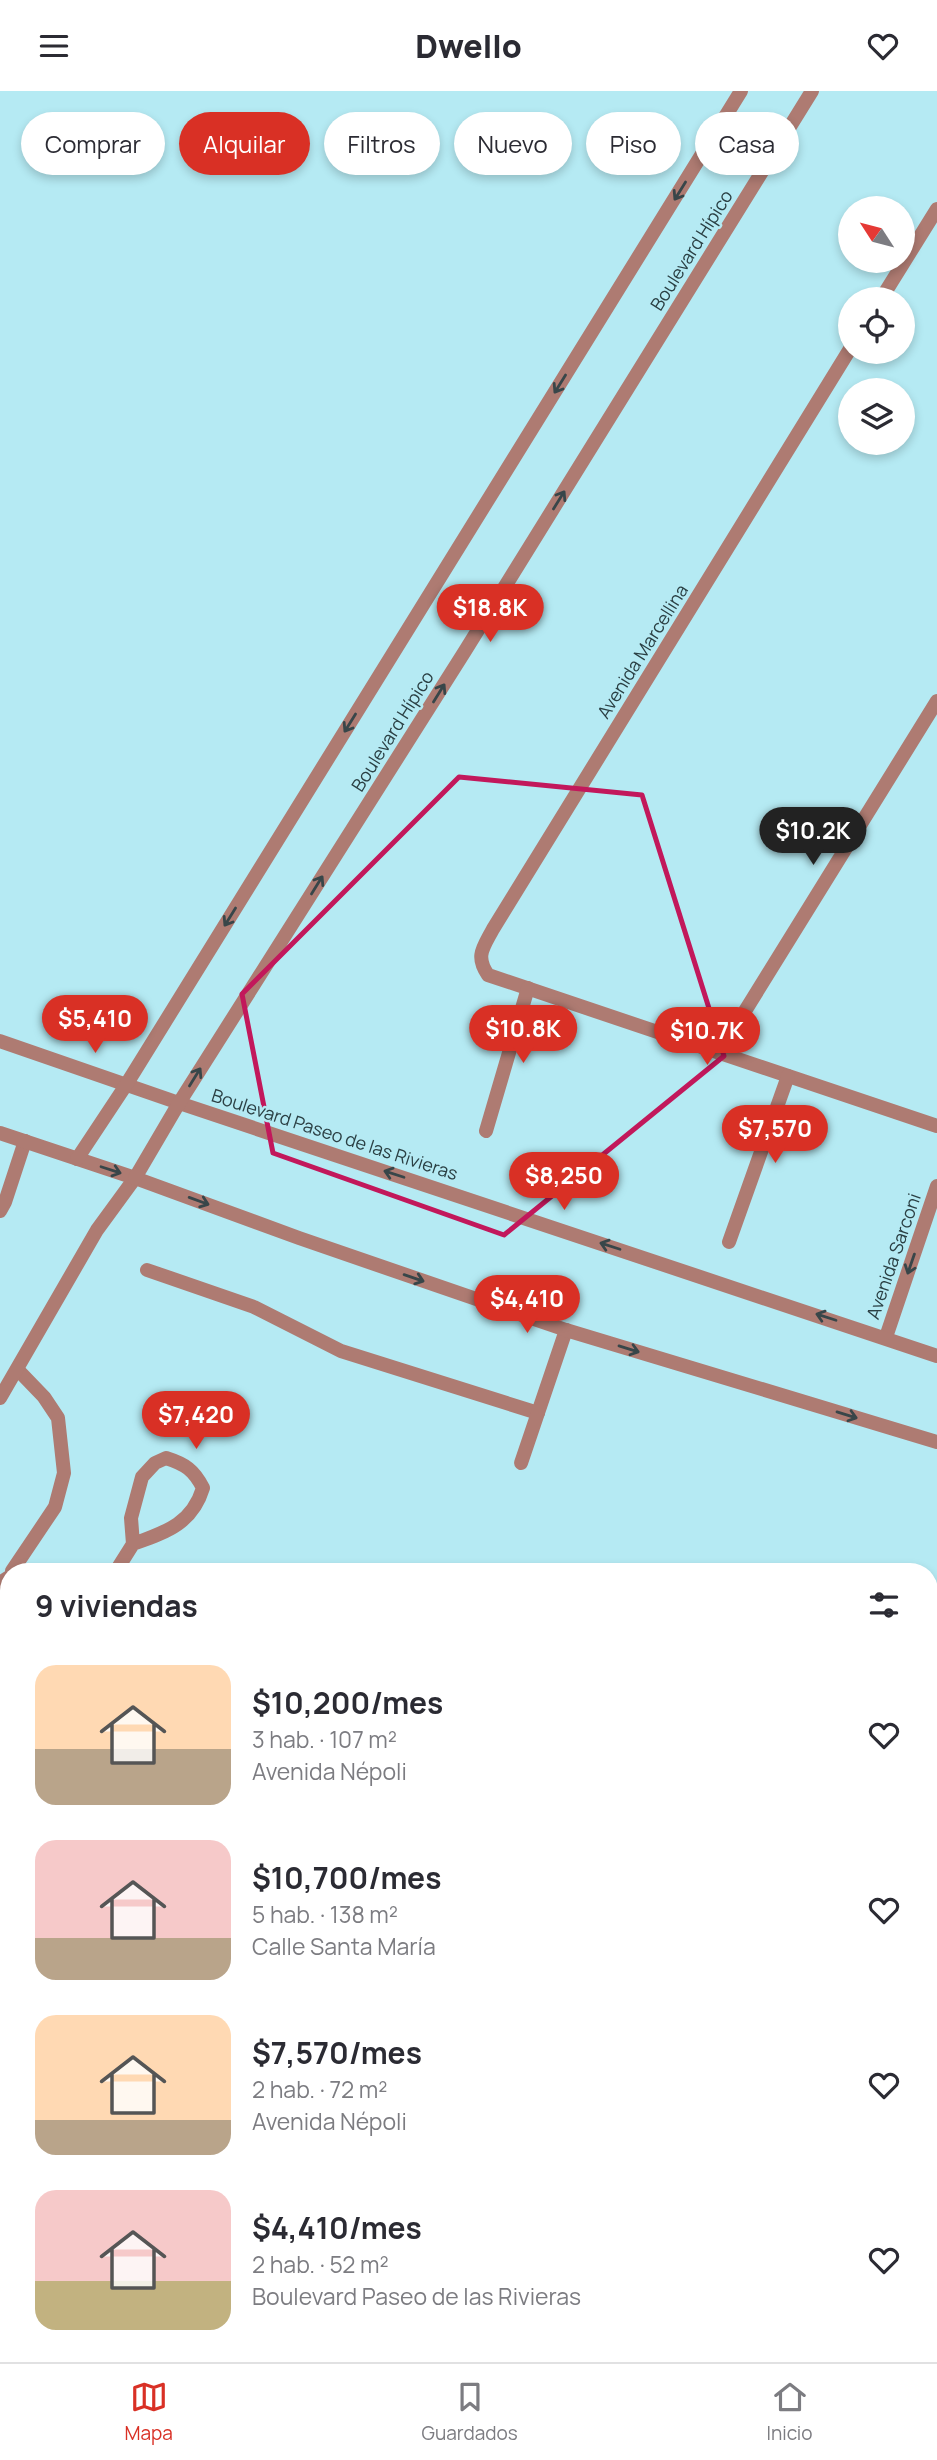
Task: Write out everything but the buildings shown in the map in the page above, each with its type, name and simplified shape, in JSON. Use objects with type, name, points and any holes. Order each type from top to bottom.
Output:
[{"type":"street","points":[[77,1159],[126,1085],[741,91]]},
{"type":"street","name":"Boulevard Hípico","points":[[0,1398],[97,1230],[135,1178],[179,1103],[465,651],[812,91]]},
{"type":"street","points":[[888,287],[937,209]]},
{"type":"street","name":"Avenida Marcellina","points":[[528,989],[488,975],[481,964],[481,954],[493,929],[841,364]]},
{"type":"street","points":[[719,1053],[937,701]]},
{"type":"street","points":[[486,1131],[528,989],[937,1126]]},
{"type":"street","name":"Boulevard Paseo de las Rivieras","points":[[0,1041],[937,1356]]},
{"type":"street","points":[[729,1242],[788,1076]]},
{"type":"street","points":[[0,1133],[566,1330],[937,1442]]},
{"type":"street","points":[[0,1210],[25,1141]]},
{"type":"street","name":"Avenida Sarconi","points":[[886,1337],[937,1186]]},
{"type":"street","points":[[147,1270],[254,1307],[341,1351],[538,1413]]},
{"type":"street","points":[[521,1463],[566,1330]]},
{"type":"street","points":[[17,1563],[55,1507],[64,1473],[58,1418],[44,1397],[18,1370]]},
{"type":"street","points":[[121,1563],[133,1544],[184,1521],[198,1504],[203,1488],[196,1474],[183,1463],[166,1458],[155,1463],[142,1477],[131,1518],[133,1544]]},
{"type":"highlighted area","points":[[459,777],[642,795],[724,1056],[504,1235],[273,1153],[242,994]]}]
